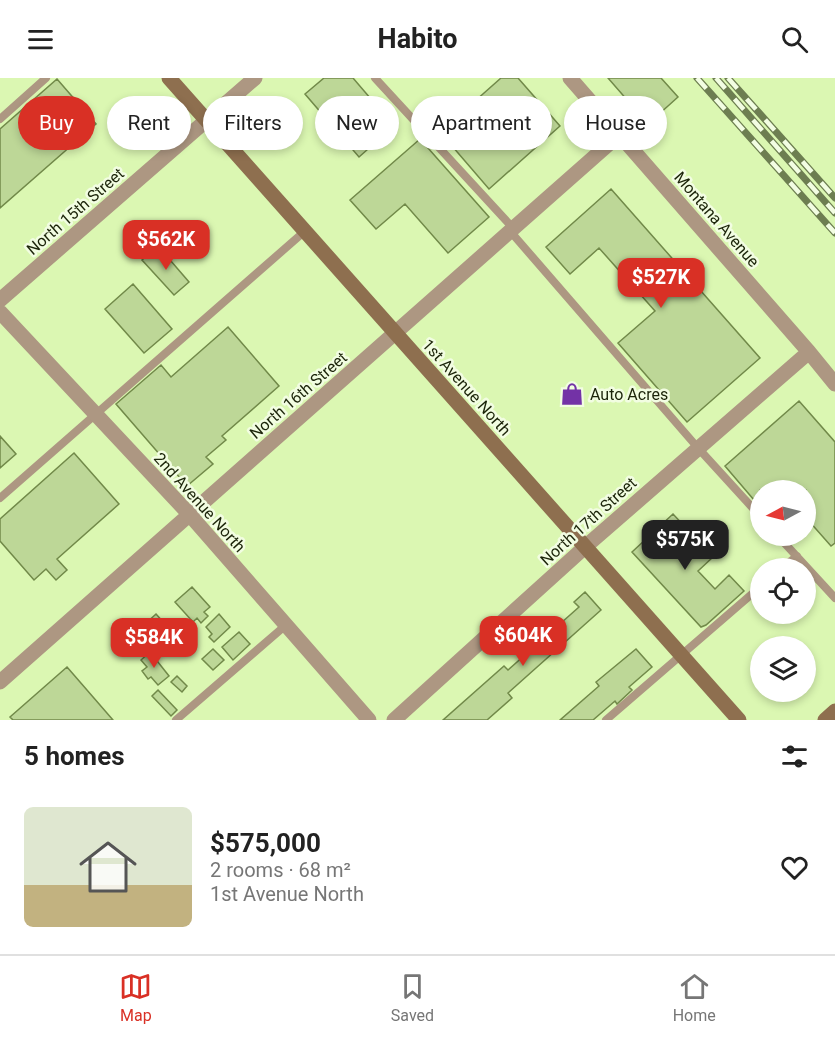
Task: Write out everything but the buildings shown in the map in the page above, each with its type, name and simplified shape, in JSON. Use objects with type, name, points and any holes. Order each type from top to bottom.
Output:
[{"type":"main road","name":"1st Avenue North","points":[[169,78],[203,116]]},
{"type":"main road","name":"1st Avenue North","points":[[233,150],[739,720]]},
{"type":"main road","points":[[825,720],[835,711]]},
{"type":"street","name":"North 15th Street","points":[[235,96],[255,78]]},
{"type":"street","name":"Montana Avenue","points":[[570,78],[585,96]]},
{"type":"street","name":"North 15th Street","points":[[0,300],[203,124]]},
{"type":"street","name":"North 16th Street","points":[[0,682],[602,150]]},
{"type":"street","name":"Montana Avenue","points":[[632,150],[835,384]]},
{"type":"street","name":"2nd Avenue North","points":[[0,312],[190,515],[369,720]]},
{"type":"street","name":"North 17th Street","points":[[394,720],[585,547],[809,352]]},
{"type":"lane","points":[[0,119],[46,78]]},
{"type":"lane","points":[[375,78],[511,230],[698,448],[750,505]]},
{"type":"lane","points":[[0,498],[305,231]]},
{"type":"lane","points":[[787,546],[835,598]]},
{"type":"lane","points":[[606,720],[750,596]]},
{"type":"lane","points":[[176,720],[285,625]]},
{"type":"railway","points":[[697,78],[835,233]]},
{"type":"railway","points":[[716,78],[835,213]]},
{"type":"railway","points":[[728,78],[835,198]]},
{"type":"place","name":"Auto Acres","points":[[572,394]]}]
